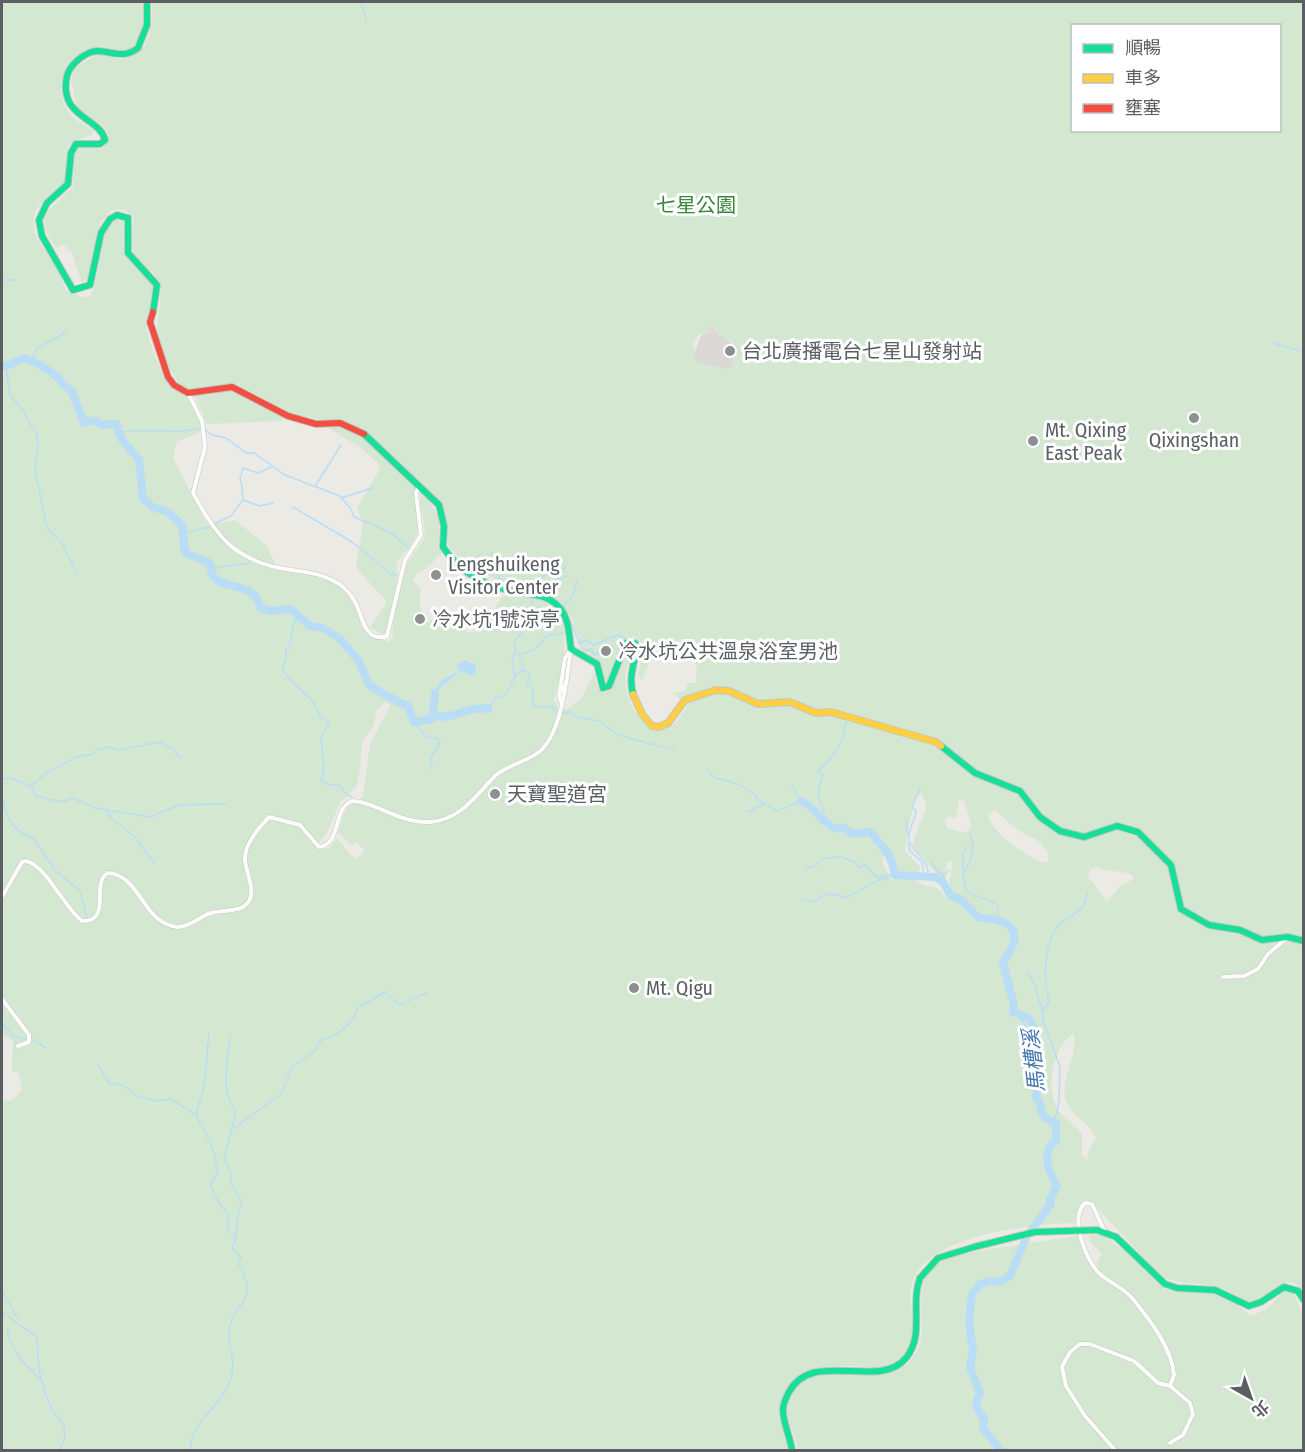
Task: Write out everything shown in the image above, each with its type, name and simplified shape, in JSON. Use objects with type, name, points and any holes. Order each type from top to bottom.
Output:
[{"type":"street","points":[[147,2],[148,22],[135,52],[125,56],[96,51],[71,66],[66,73],[65,82],[74,110],[101,131],[105,140],[100,144],[76,144],[71,149],[68,184],[43,209],[39,226],[42,239],[62,266],[68,285],[73,290],[90,285],[98,262],[102,227],[106,220],[117,215],[128,218],[130,223],[126,246],[128,253],[157,285],[157,300],[150,322],[162,360],[174,385],[188,393],[202,422],[205,447],[193,494],[218,536],[253,562],[312,572],[339,584],[355,601],[365,629],[378,637],[387,636],[405,560],[421,535],[416,493],[419,487]]},
{"type":"street","points":[[2,897],[22,862],[26,861],[33,863],[48,878],[82,921],[91,919],[98,911],[101,904],[100,884],[108,873],[127,881],[160,921],[171,925],[179,927],[213,912],[238,909],[247,902],[250,896],[251,877],[245,858],[255,834],[269,817],[300,825],[319,847],[324,846],[331,839],[343,807],[352,801],[413,821],[439,821],[472,804],[499,773],[540,751],[555,726],[571,649],[567,623],[555,603],[544,595],[497,588],[457,566],[443,548],[444,526],[439,505],[362,432],[340,423],[316,424],[288,416],[232,387],[188,393]]},
{"type":"street","points":[[571,649],[595,661],[600,672],[600,684],[605,688],[614,676],[617,660],[626,643],[635,643],[637,650],[630,670],[637,710],[656,727],[666,725],[674,719],[685,700],[716,690],[741,694],[758,704],[790,702],[816,713],[831,712],[926,737],[988,780],[1020,791],[1040,817],[1060,831],[1084,837],[1117,826],[1138,832],[1171,865],[1181,909],[1209,925],[1240,930],[1262,940],[1288,937],[1304,941]]},
{"type":"street","points":[[561,702],[558,699],[565,658],[571,649]]},
{"type":"street","points":[[559,695],[571,649]]},
{"type":"street","points":[[560,686],[561,702]]},
{"type":"street","points":[[1223,977],[1244,976],[1258,969],[1268,954],[1286,942],[1288,937]]},
{"type":"street","points":[[2,999],[29,1035],[29,1042],[18,1046]]},
{"type":"street","points":[[1170,1386],[1174,1367],[1160,1338],[1131,1297],[1099,1274],[1089,1260],[1081,1239],[1081,1207],[1085,1203],[1092,1204],[1101,1230],[1155,1277],[1170,1287],[1214,1290],[1244,1306],[1260,1304],[1284,1287],[1298,1291],[1304,1300]]},
{"type":"street","points":[[792,1450],[783,1413],[784,1400],[800,1381],[822,1370],[844,1368],[884,1371],[899,1365],[915,1349],[918,1327],[915,1297],[920,1278],[938,1258],[974,1246],[1035,1232],[1101,1230]]},
{"type":"street","points":[[1114,1450],[1086,1416],[1066,1386],[1062,1366],[1070,1352],[1080,1344],[1090,1344],[1134,1361],[1158,1383],[1170,1386],[1190,1403],[1193,1414],[1183,1436],[1170,1443]]},
{"type":"shaded area","points":[[714,326],[715,330],[735,346],[733,364],[728,370],[697,363],[693,358],[701,335],[710,332],[709,327]]},
{"type":"green space","name":"七星公園","points":[[2,2],[143,2],[144,27],[137,44],[124,51],[105,47],[89,50],[71,63],[65,72],[61,94],[64,104],[71,115],[93,131],[93,134],[72,142],[68,146],[65,181],[39,206],[33,226],[38,240],[55,265],[66,291],[81,297],[90,296],[95,285],[106,227],[112,221],[123,219],[126,223],[124,249],[126,256],[147,276],[153,290],[147,329],[153,351],[168,383],[187,395],[200,423],[200,432],[177,442],[173,458],[208,526],[235,520],[266,545],[278,570],[322,579],[341,588],[355,606],[362,628],[388,642],[393,637],[393,614],[406,566],[424,539],[421,494],[434,510],[439,522],[441,554],[427,568],[418,572],[413,580],[421,590],[419,603],[422,613],[415,624],[428,623],[438,613],[469,633],[480,631],[503,596],[528,596],[546,601],[557,611],[563,625],[565,642],[554,700],[558,707],[566,710],[581,699],[594,673],[599,690],[604,693],[610,689],[617,678],[623,657],[631,645],[632,653],[625,677],[627,694],[639,718],[645,724],[660,731],[676,723],[688,706],[674,693],[686,691],[687,683],[696,683],[697,665],[692,662],[692,652],[663,650],[661,646],[656,646],[642,680],[638,675],[644,644],[633,636],[614,660],[612,674],[606,684],[601,663],[583,649],[571,616],[555,598],[543,590],[508,584],[466,566],[448,545],[447,527],[441,503],[420,484],[414,495],[419,524],[417,535],[396,563],[398,582],[387,630],[384,635],[370,627],[387,602],[356,568],[363,524],[357,508],[380,469],[378,463],[361,448],[315,419],[294,415],[279,421],[207,424],[195,396],[179,383],[169,367],[157,332],[161,290],[155,274],[139,262],[131,250],[129,242],[134,218],[124,209],[112,210],[101,222],[88,278],[82,283],[72,253],[64,245],[57,248],[49,237],[45,228],[47,214],[73,187],[75,150],[83,145],[100,149],[104,147],[109,135],[102,125],[77,109],[71,81],[74,68],[98,54],[122,59],[132,57],[139,52],[148,38],[152,2],[1303,2],[1303,1290],[1292,1282],[1286,1283],[1247,1302],[1218,1287],[1171,1279],[1157,1271],[1086,1199],[1079,1204],[1075,1223],[1033,1226],[983,1235],[938,1253],[922,1266],[912,1283],[910,1294],[914,1335],[912,1345],[906,1354],[896,1363],[885,1367],[822,1368],[799,1378],[782,1400],[790,1450],[2,1450],[2,1100],[11,1101],[22,1090],[19,1073],[12,1071],[13,1041],[2,1034]],"holes":[[[713,326],[725,340],[732,341],[735,346],[733,364],[728,370],[697,363],[693,358],[696,356],[692,344],[699,334],[710,332],[709,327]],[[466,660],[472,661],[474,667],[460,671],[438,688],[451,674],[459,670],[456,665]],[[385,702],[391,705],[370,744],[363,797],[346,809],[338,832],[352,846],[356,842],[365,850],[357,859],[337,838],[329,848],[318,850],[315,847],[326,834],[341,801],[356,787],[362,742],[374,725],[376,711]],[[921,793],[927,805],[913,846],[940,877],[946,878],[947,862],[951,860],[950,888],[952,894],[950,898],[945,897],[936,887],[926,886],[916,881],[920,867],[905,851],[913,801]],[[964,800],[971,825],[968,831],[963,833],[947,828],[944,819],[949,816],[956,818],[959,801]],[[995,810],[1018,830],[1036,839],[1045,848],[1049,861],[1040,862],[1017,848],[995,829],[988,814]],[[884,853],[889,858],[895,885],[882,863]],[[1097,867],[1123,872],[1132,875],[1134,879],[1120,886],[1107,902],[1088,876],[1090,869]],[[1073,1033],[1075,1046],[1066,1080],[1065,1097],[1067,1104],[1089,1127],[1096,1138],[1088,1152],[1087,1161],[1082,1154],[1082,1135],[1059,1111],[1054,1102],[1052,1070],[1060,1049]]]},
{"type":"green space","points":[[1099,1233],[1126,1252],[1165,1290],[1217,1292],[1238,1305],[1250,1316],[1266,1310],[1284,1291],[1293,1293],[1303,1314],[1303,1450],[798,1450],[787,1412],[792,1390],[804,1380],[840,1374],[880,1373],[897,1369],[910,1361],[918,1347],[922,1333],[922,1289],[926,1276],[936,1264],[953,1255],[1077,1236],[1094,1270],[1098,1269],[1097,1262],[1102,1254],[1089,1240],[1089,1236]]},
{"type":"water","points":[[466,660],[475,664],[476,672],[472,676],[460,671],[435,693],[440,682],[459,670],[456,665]]},
{"type":"waterway","points":[[361,2],[366,20]]},
{"type":"waterway","points":[[2,280],[14,280]]},
{"type":"waterway","points":[[36,352],[37,348],[62,335],[65,330]]},
{"type":"waterway","points":[[1273,343],[1304,352]]},
{"type":"waterway","points":[[31,360],[35,354]]},
{"type":"waterway","points":[[2,365],[6,366],[24,358],[44,367],[72,391],[84,423],[94,420],[102,425],[116,424],[121,438],[139,460],[143,498],[152,507],[168,512],[182,525],[185,553],[210,563],[215,579],[248,591],[253,594],[260,607],[270,611],[291,609],[310,626],[323,628],[340,639],[359,661],[369,685],[400,703],[408,705],[414,722],[432,719],[435,693]]},
{"type":"waterway","points":[[6,366],[10,395],[22,409],[37,435],[35,470],[47,528],[62,543],[77,573]]},
{"type":"waterway","points":[[119,433],[201,428]]},
{"type":"waterway","points":[[205,430],[212,435],[226,438],[246,453],[254,453],[285,475],[340,496],[351,509],[354,517],[392,533],[409,549]]},
{"type":"waterway","points":[[316,485],[341,445]]},
{"type":"waterway","points":[[242,485],[240,479],[243,468],[258,473],[271,467]]},
{"type":"waterway","points":[[214,524],[231,516],[243,500],[242,486]]},
{"type":"waterway","points":[[341,498],[372,488]]},
{"type":"waterway","points":[[243,500],[260,506],[273,503]]},
{"type":"waterway","points":[[293,507],[352,542],[391,574],[398,575]]},
{"type":"waterway","points":[[184,533],[209,527]]},
{"type":"waterway","points":[[491,552],[500,580],[518,582],[530,588]]},
{"type":"waterway","points":[[529,587],[546,575],[545,556]]},
{"type":"waterway","points":[[211,568],[249,563]]},
{"type":"waterway","points":[[548,592],[566,566]]},
{"type":"waterway","points":[[558,581],[567,576]]},
{"type":"waterway","points":[[577,580],[573,597],[564,605],[582,649],[585,651],[591,649],[595,655],[599,653]]},
{"type":"waterway","points":[[525,628],[524,616],[529,612],[533,598]]},
{"type":"waterway","points":[[515,676],[512,660],[516,649],[514,643],[539,606]]},
{"type":"waterway","points":[[296,613],[289,648],[286,649],[286,660],[282,668],[292,682],[313,702],[320,717],[329,723],[321,737],[324,769],[321,781],[329,785],[339,785],[346,794],[352,797]]},
{"type":"waterway","points":[[522,670],[524,666],[518,655],[534,650],[547,636],[565,633]]},
{"type":"waterway","points":[[578,643],[588,640],[593,645],[618,635],[626,639]]},
{"type":"waterway","points":[[488,709],[495,698],[506,695],[515,676],[522,670],[530,673],[527,684],[533,689],[533,705],[543,708],[552,706],[556,712]]},
{"type":"waterway","points":[[434,716],[442,717],[474,709],[488,709]]},
{"type":"waterway","points":[[562,714],[569,712],[577,717],[599,721],[618,735],[662,747]]},
{"type":"waterway","points":[[821,819],[824,810],[819,792],[823,775],[818,771],[841,743],[847,720]]},
{"type":"waterway","points":[[414,722],[425,736],[438,739],[440,743],[431,758],[432,764],[429,770]]},
{"type":"waterway","points":[[31,786],[45,774],[76,757],[93,754],[98,749],[110,747],[119,750],[159,742],[173,749]]},
{"type":"waterway","points":[[666,748],[675,749]]},
{"type":"waterway","points":[[174,751],[181,758]]},
{"type":"waterway","points":[[707,769],[713,777],[741,785],[757,799],[777,811],[801,801],[792,785]]},
{"type":"waterway","points":[[2,779],[11,778],[31,786],[36,796],[61,802],[73,798],[95,808],[150,817],[179,805],[226,804]]},
{"type":"waterway","points":[[920,788],[912,808],[916,810],[916,814],[908,837],[911,846],[927,865],[928,877]]},
{"type":"waterway","points":[[2,797],[7,816],[16,829],[34,839],[55,870],[80,891],[87,917]]},
{"type":"waterway","name":"馬槽溪","points":[[801,801],[810,806],[826,823],[837,829],[843,827],[851,834],[871,832],[888,855],[895,875],[935,877],[943,882],[950,895],[961,900],[979,918],[1003,922],[1012,929],[1014,934],[1013,944],[1003,963],[1014,1005],[1013,1012],[1028,1018],[1033,1026],[1032,1052],[1037,1085],[1036,1098],[1040,1102],[1044,1116],[1056,1123],[1056,1140],[1048,1150],[1047,1162],[1057,1186],[1050,1199],[1051,1204],[1027,1236],[1010,1276],[1000,1282],[990,1281],[979,1285],[972,1294],[969,1322],[973,1351],[970,1368],[980,1393],[977,1406],[984,1419],[983,1428],[1000,1450]]},
{"type":"waterway","points":[[747,812],[764,804]]},
{"type":"waterway","points":[[107,811],[112,819],[135,837],[154,863]]},
{"type":"waterway","points":[[906,818],[908,835]]},
{"type":"waterway","points":[[970,835],[973,845],[972,855],[963,874],[966,890],[998,906],[998,919]]},
{"type":"waterway","points":[[908,843],[910,851],[922,862],[924,877]]},
{"type":"waterway","points":[[963,874],[963,853],[969,846]]},
{"type":"waterway","points":[[806,869],[815,866],[823,858],[842,857],[857,863],[859,868],[865,865],[876,877],[895,875]]},
{"type":"waterway","points":[[930,859],[936,870],[944,875],[942,881]]},
{"type":"waterway","points":[[944,875],[950,870]]},
{"type":"waterway","points":[[802,899],[815,902],[818,898],[830,894],[846,898],[882,878],[887,880],[888,877]]},
{"type":"waterway","points":[[1051,1122],[1056,1116],[1059,1101],[1060,1067],[1043,1020],[1042,1012],[1049,1002],[1046,961],[1055,931],[1060,924],[1078,912],[1084,904],[1087,892]]},
{"type":"waterway","points":[[1027,971],[1034,983],[1042,1011]]},
{"type":"waterway","points":[[233,1129],[281,1094],[293,1066],[314,1052],[321,1040],[344,1029],[358,1008],[385,992],[399,1005],[427,993]]},
{"type":"waterway","points":[[1020,1017],[1029,1032],[1034,1034]]},
{"type":"waterway","points":[[2,1023],[13,1036],[25,1039]]},
{"type":"waterway","points":[[209,1033],[204,1087],[196,1115],[213,1148],[218,1173],[210,1184],[213,1193],[229,1215],[227,1229],[236,1236]]},
{"type":"waterway","points":[[191,1450],[192,1440],[199,1424],[229,1384],[233,1367],[229,1330],[247,1289],[245,1276],[238,1264],[241,1257],[232,1248],[242,1202],[230,1182],[231,1173],[224,1158],[236,1112],[226,1085],[230,1037]]},
{"type":"waterway","points":[[33,1040],[46,1048]]},
{"type":"waterway","points":[[98,1065],[109,1083],[124,1086],[135,1095],[155,1101],[170,1099],[195,1114]]},
{"type":"waterway","points":[[2,1290],[17,1318]]},
{"type":"waterway","points":[[2,1312],[37,1337],[39,1370],[44,1390],[52,1410],[64,1426],[65,1437],[60,1450]]},
{"type":"waterway","points":[[7,1327],[14,1349],[40,1379]]},
{"type":"traffic: fast","points":[[147,2],[147,25],[138,48],[123,54],[98,51],[89,53],[79,59],[69,71],[66,90],[68,100],[74,109],[102,132],[105,140],[100,144],[76,144],[71,153],[68,184],[47,203],[39,220],[42,236],[73,290],[90,285],[101,233],[110,219],[117,215],[128,218],[128,253],[157,285],[153,312]]},
{"type":"traffic: fast","points":[[364,434],[439,505],[444,526],[443,547],[458,565],[485,582],[517,592],[544,597],[561,609],[569,631],[571,649],[597,664],[603,688],[609,686],[626,643],[635,643],[636,654],[631,679],[633,694]]},
{"type":"traffic: fast","points":[[941,746],[975,773],[1020,791],[1040,817],[1060,831],[1084,837],[1117,826],[1138,832],[1171,865],[1181,909],[1209,925],[1240,930],[1262,940],[1288,937],[1304,941]]},
{"type":"traffic: fast","points":[[1097,1230],[1116,1237],[1165,1284],[1177,1288],[1215,1290],[1249,1306],[1261,1302],[1284,1287],[1298,1291],[1304,1300]]},
{"type":"traffic: fast","points":[[920,1278],[938,1258],[974,1247],[1035,1232],[1097,1230]]},
{"type":"traffic: fast","points":[[792,1450],[783,1410],[789,1392],[800,1379],[814,1373],[880,1371],[894,1367],[906,1358],[915,1339],[916,1298],[920,1278]]},
{"type":"traffic: slow","points":[[633,694],[642,714],[652,726],[659,727],[668,723],[685,700],[716,690],[729,691],[758,704],[790,702],[816,713],[831,712],[936,742],[941,746]]},
{"type":"traffic: jam","points":[[153,312],[150,322],[168,377],[174,385],[188,393],[232,387],[288,416],[316,424],[340,423],[364,434]]},
{"type":"place","name":"台北廣播電台七星山發射站","points":[[730,351]]},
{"type":"place","name":"Qixingshan","points":[[1194,418]]},
{"type":"place","name":"Mt. Qixing East Peak","points":[[1033,441]]},
{"type":"place","name":"Lengshuikeng Visitor Center","points":[[436,575]]},
{"type":"place","name":"冷水坑1號涼亭","points":[[420,619]]},
{"type":"place","name":"冷水坑公共溫泉浴室男池","points":[[606,651]]},
{"type":"place","name":"天寶聖道宮","points":[[495,794]]},
{"type":"place","name":"Mt. Qigu","points":[[634,988]]}]
